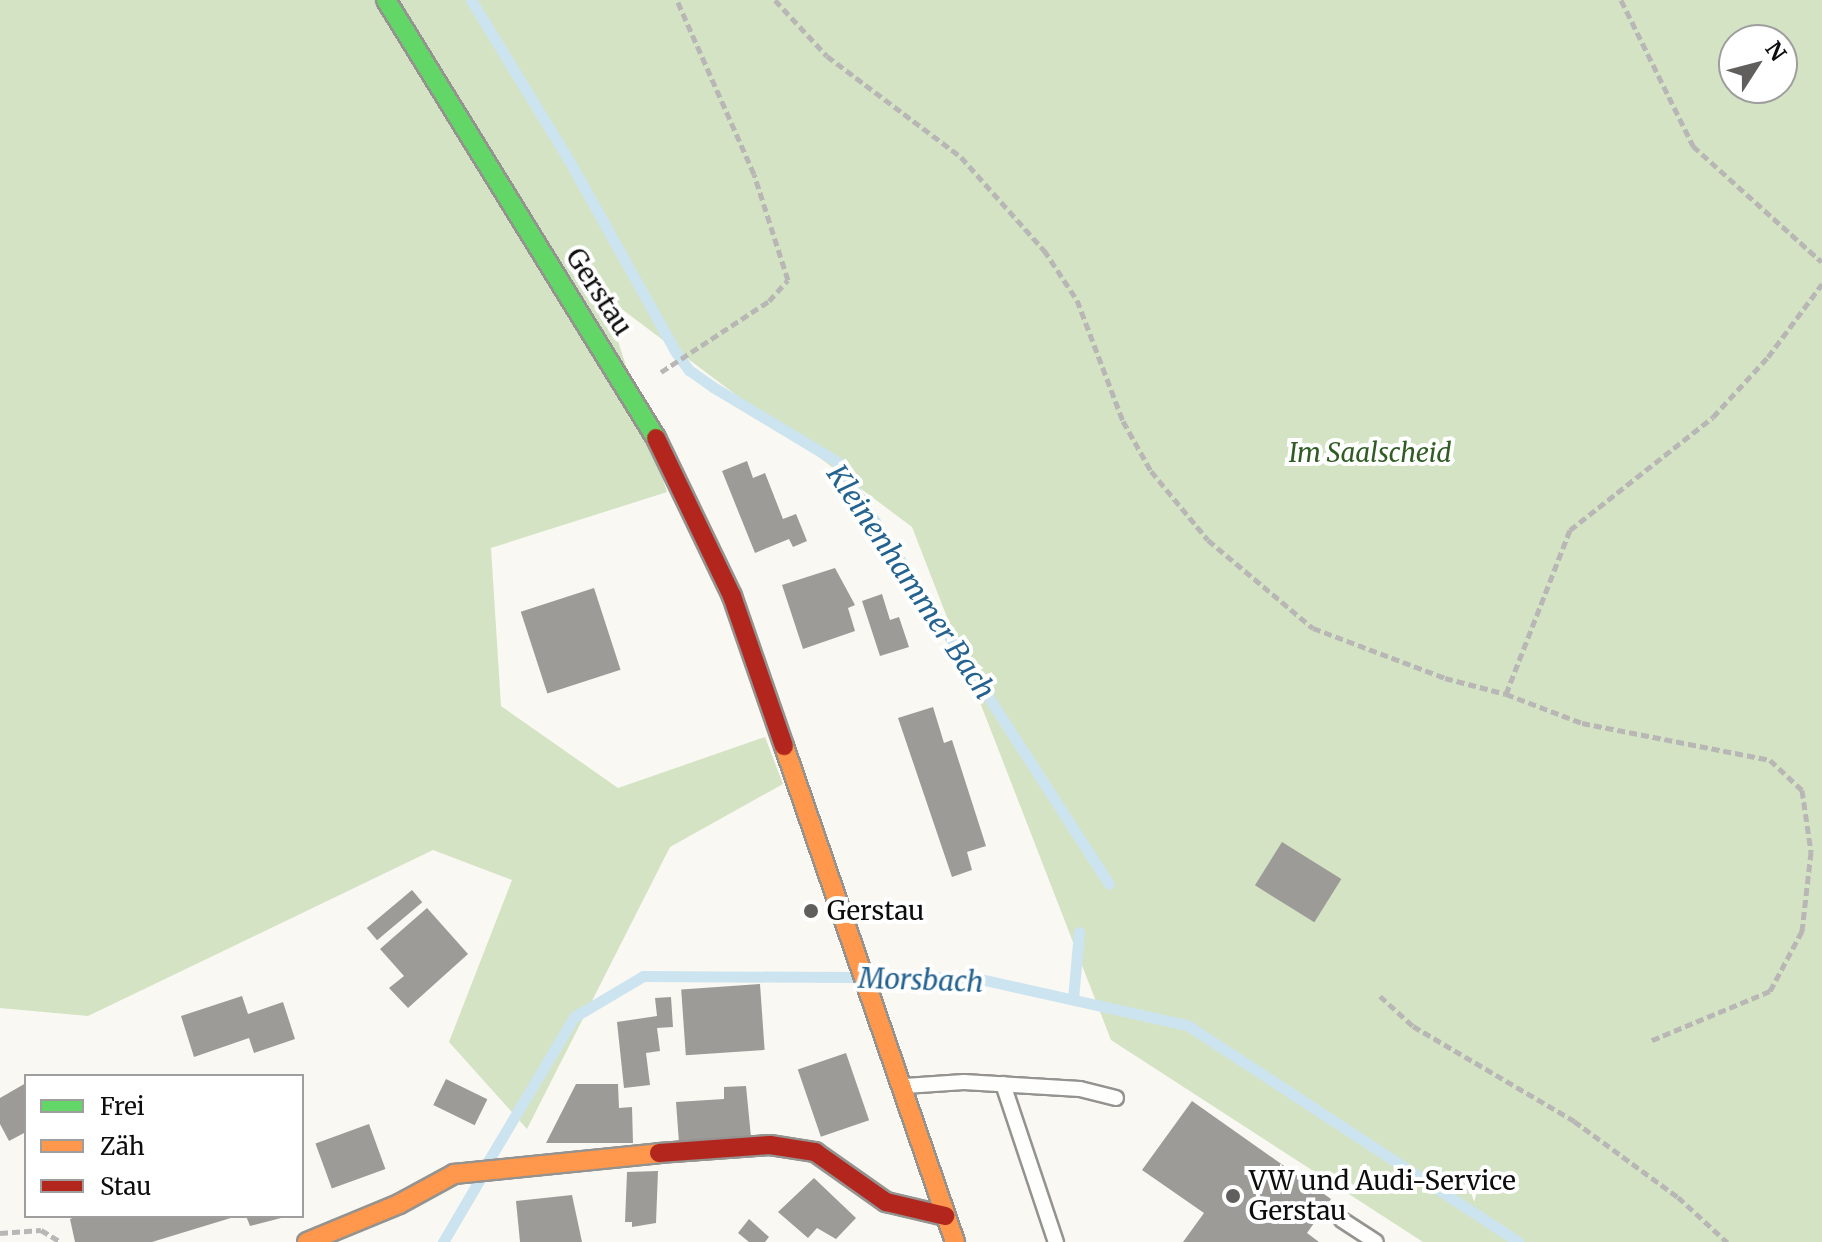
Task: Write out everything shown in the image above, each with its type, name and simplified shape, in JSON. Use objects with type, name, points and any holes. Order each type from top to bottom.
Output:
[{"type":"main road","name":"Gerstau","points":[[386,0],[632,392],[688,499],[737,609],[955,1242]]},
{"type":"main road","points":[[307,1242],[399,1204],[454,1174],[521,1165],[796,1146],[815,1152],[886,1202],[945,1216]]},
{"type":"lane","points":[[900,1087],[1003,1084],[1080,1089],[1116,1098]]},
{"type":"lane","points":[[1003,1084],[1056,1242]]},
{"type":"lane","points":[[1342,1220],[1376,1242]]},
{"type":"path","points":[[674,364],[769,301],[788,280],[754,174],[677,0]]},
{"type":"path","points":[[775,0],[827,56],[961,157],[1044,250],[1077,300],[1123,421],[1151,471],[1208,540],[1313,628],[1445,678],[1506,694],[1582,723],[1770,760],[1802,790],[1811,852],[1802,931],[1770,991],[1650,1041]]},
{"type":"path","points":[[1621,0],[1693,146],[1822,262]]},
{"type":"path","points":[[1506,694],[1570,530],[1713,417],[1768,357],[1822,284]]},
{"type":"path","points":[[1380,996],[1413,1026],[1574,1121],[1678,1197],[1727,1242]]},
{"type":"path","points":[[0,1233],[41,1230],[61,1242]]},
{"type":"green space","name":"Im Saalscheid","points":[[0,0],[1822,0],[1822,1242],[1423,1242],[1111,1040],[912,527],[603,295],[667,492],[491,548],[501,706],[618,788],[765,737],[783,784],[670,847],[527,1129],[449,1042],[512,880],[433,850],[88,1016],[0,1008]]},
{"type":"building","points":[[747,461],[753,478],[765,473],[783,519],[796,514],[807,541],[793,547],[789,539],[755,553],[722,471]]},
{"type":"building","points":[[835,568],[855,605],[848,608],[855,631],[803,649],[782,585]]},
{"type":"building","points":[[594,588],[621,670],[547,694],[521,612]]},
{"type":"building","points":[[882,594],[890,620],[899,617],[909,647],[880,656],[862,601]]},
{"type":"building","points":[[933,707],[944,743],[952,740],[986,846],[967,852],[972,870],[952,877],[898,718]]},
{"type":"building","points":[[1282,842],[1341,879],[1314,922],[1255,885]]},
{"type":"building","points":[[412,890],[422,902],[377,940],[367,928]]},
{"type":"building","points":[[427,908],[468,954],[408,1008],[389,988],[404,976],[380,949]]},
{"type":"building","points":[[760,984],[765,1050],[686,1055],[681,990]]},
{"type":"building","points":[[242,996],[248,1014],[283,1002],[295,1039],[254,1053],[249,1038],[194,1057],[181,1016]]},
{"type":"building","points":[[671,997],[673,1027],[657,1028],[660,1051],[646,1053],[650,1085],[624,1088],[617,1022],[657,1016],[655,998]]},
{"type":"building","points":[[846,1053],[869,1120],[821,1137],[798,1070]]},
{"type":"building","points":[[446,1079],[487,1099],[475,1125],[433,1105]]},
{"type":"building","points":[[24,1084],[24,1133],[9,1141],[0,1124],[0,1098]]},
{"type":"building","points":[[576,1084],[618,1084],[619,1108],[632,1107],[633,1143],[546,1143]]},
{"type":"building","points":[[746,1086],[751,1137],[679,1143],[676,1102],[724,1099],[724,1087]]},
{"type":"building","points":[[1192,1101],[1331,1199],[1307,1233],[1319,1242],[1183,1242],[1204,1213],[1142,1170]]},
{"type":"building","points":[[369,1124],[385,1169],[332,1189],[315,1143]]},
{"type":"building","points":[[658,1171],[656,1223],[632,1227],[632,1222],[625,1222],[627,1172]]},
{"type":"building","points":[[814,1178],[856,1218],[836,1239],[817,1228],[808,1238],[778,1212]]},
{"type":"building","points":[[572,1195],[582,1242],[520,1242],[516,1201]]},
{"type":"building","points":[[231,1218],[152,1242],[75,1242],[70,1219]]},
{"type":"building","points":[[247,1218],[281,1218],[250,1226]]},
{"type":"building","points":[[749,1219],[769,1237],[765,1242],[749,1242],[738,1233]]},
{"type":"waterway","name":"Kleinenhammer Bach","points":[[471,0],[570,162],[675,351],[689,370],[713,387],[836,461],[1109,884]]},
{"type":"waterway","name":"Kleinenhammer Bach","points":[[1073,999],[1079,932]]},
{"type":"waterway","name":"Morsbach","points":[[487,1163],[574,1017],[643,976],[976,978],[1187,1025],[1518,1242]]},
{"type":"waterway","name":"Morsbach","points":[[443,1242],[480,1179]]},
{"type":"traffic: fast","points":[[386,0],[656,438]]},
{"type":"traffic: slow","points":[[784,746],[955,1242]]},
{"type":"traffic: slow","points":[[307,1242],[399,1204],[454,1174],[659,1153]]},
{"type":"traffic: jam","points":[[656,438],[732,596],[784,746]]},
{"type":"traffic: jam","points":[[659,1153],[770,1145],[815,1152],[886,1202],[945,1216]]},
{"type":"place","name":"Gerstau","points":[[811,911]]},
{"type":"place","name":"VW und Audi-Service Gerstau","points":[[1233,1196]]}]
